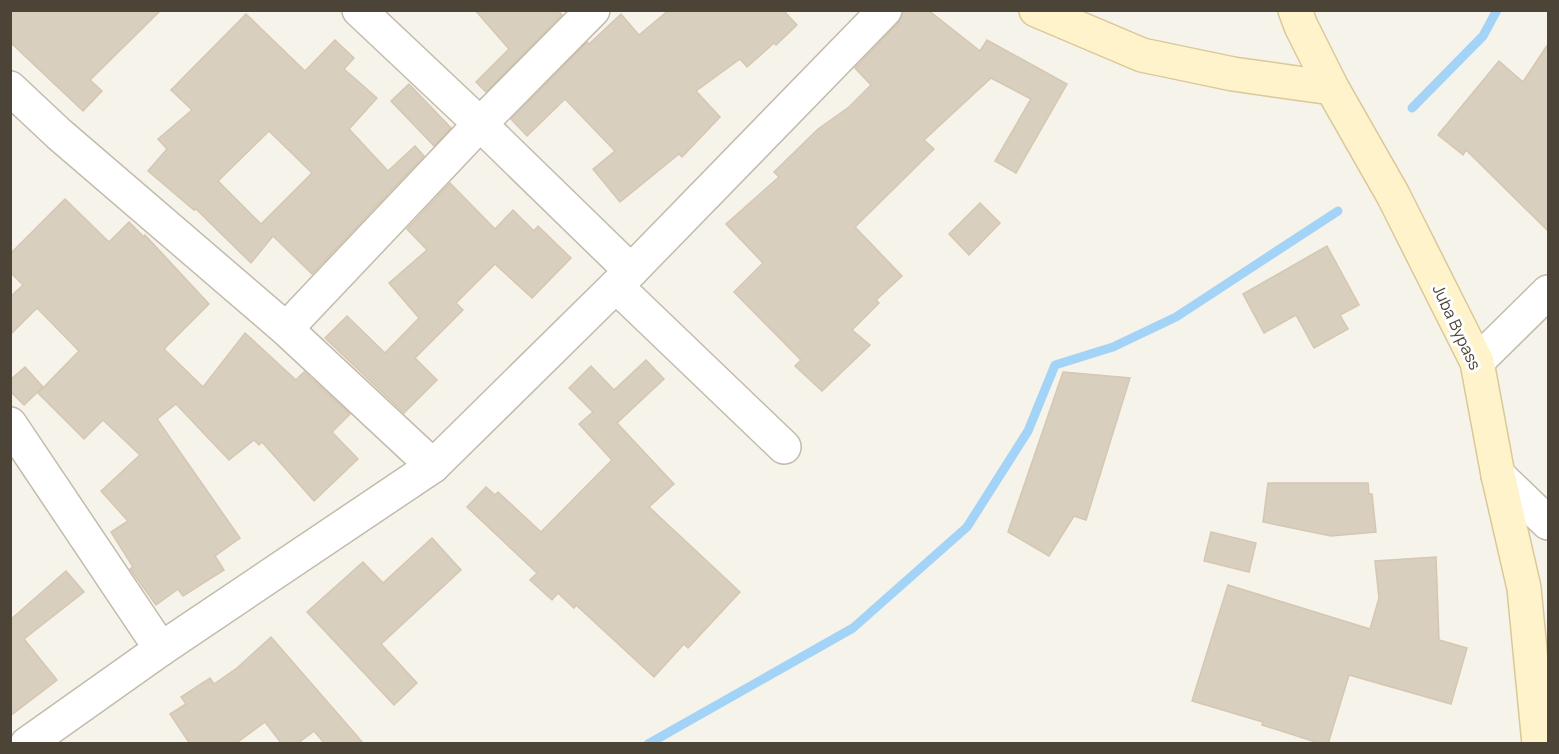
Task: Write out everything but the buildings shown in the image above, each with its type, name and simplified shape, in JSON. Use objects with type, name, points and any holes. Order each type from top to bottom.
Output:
[{"type":"main road","points":[[1036,10],[1142,55],[1233,75],[1332,88]]},
{"type":"main road","name":"Juba Bypass","points":[[1295,10],[1332,88],[1393,195],[1477,362],[1498,475],[1524,588],[1539,744]]},
{"type":"street","points":[[359,10],[480,124],[784,447]]},
{"type":"street","points":[[286,329],[480,124],[593,10]]},
{"type":"street","points":[[27,744],[161,649],[433,466],[624,279],[885,10]]},
{"type":"street","points":[[10,88],[59,134],[286,329],[433,466]]},
{"type":"street","points":[[1477,362],[1548,292]]},
{"type":"street","points":[[10,424],[161,649]]},
{"type":"street","points":[[1498,475],[1548,523]]},
{"type":"waterway","points":[[1412,108],[1483,36],[1497,10]]},
{"type":"waterway","points":[[648,744],[853,628],[967,527],[1028,431],[1055,365],[1113,347],[1176,317],[1338,211]]}]
